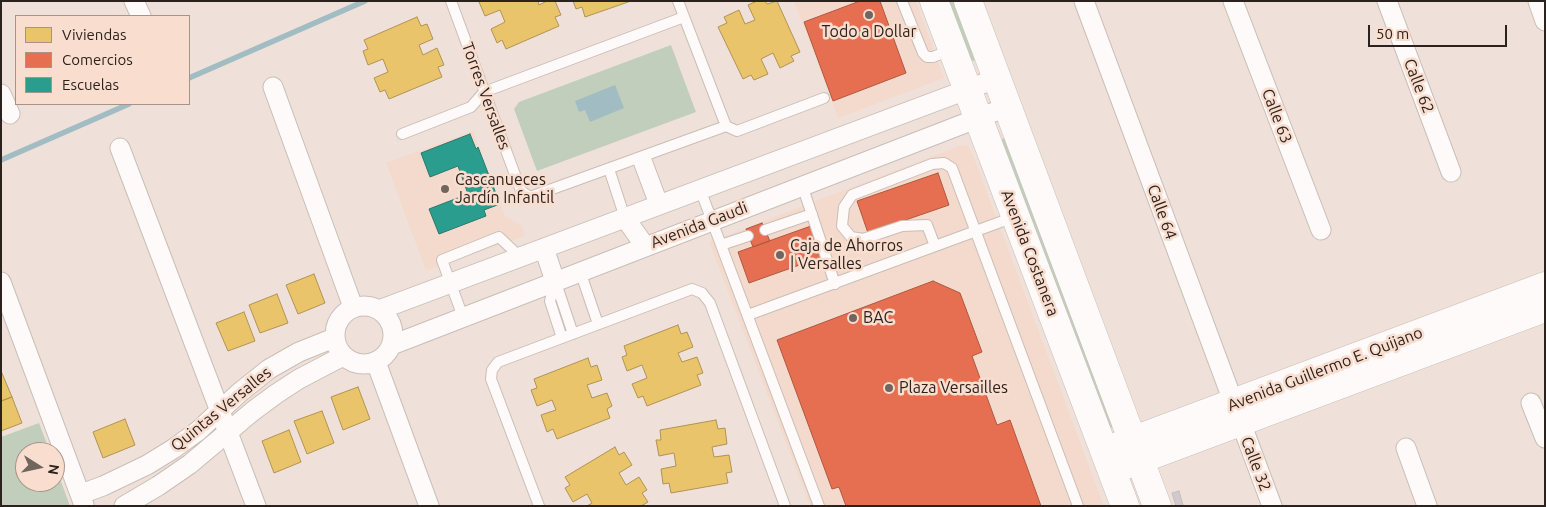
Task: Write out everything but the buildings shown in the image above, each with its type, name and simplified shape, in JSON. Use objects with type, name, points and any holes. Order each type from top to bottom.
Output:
[{"type":"street","points":[[134,1],[141,15]]},
{"type":"street","name":"Avenida Costanera","points":[[934,1],[1125,506]]},
{"type":"street","name":"Avenida Costanera","points":[[968,1],[1157,506]]},
{"type":"street","name":"Calle 64","points":[[1084,1],[1236,413]]},
{"type":"street","name":"Calle 63","points":[[1233,1],[1321,230]]},
{"type":"street","name":"Calle 62","points":[[1387,1],[1451,172]]},
{"type":"street","points":[[1538,1],[1545,21]]},
{"type":"street","name":"Avenida Gaudi","points":[[383,314],[450,283],[998,78]]},
{"type":"street","points":[[273,86],[353,307]]},
{"type":"street","points":[[1,94],[10,114]]},
{"type":"street","name":"Avenida Gaudi","points":[[392,345],[1007,107]]},
{"type":"street","points":[[120,148],[256,506]]},
{"type":"street","points":[[625,218],[644,246]]},
{"type":"street","points":[[544,248],[555,281]]},
{"type":"street","points":[[1,282],[83,500]]},
{"type":"street","name":"Avenida Guillermo E. Quijano","points":[[1236,413],[1545,286]]},
{"type":"street","points":[[362,306],[383,314],[392,327],[393,336],[392,345],[386,355],[368,365],[358,365],[350,362],[338,351],[334,338],[337,323],[341,316],[353,307],[362,306]]},
{"type":"street","name":"Avenida Guillermo E. Quijano","points":[[1108,461],[1236,413],[1545,308]]},
{"type":"street","name":"Quintas Versalles","points":[[83,500],[103,486],[147,465],[185,440],[268,369],[299,352],[334,338]]},
{"type":"street","name":"Quintas Versalles","points":[[124,506],[190,464],[276,394],[299,379],[343,356]]},
{"type":"street","points":[[376,362],[429,506]]},
{"type":"street","points":[[1531,403],[1545,438]]},
{"type":"street","name":"Calle 32","points":[[1236,413],[1272,506]]},
{"type":"street","points":[[1406,448],[1427,506]]},
{"type":"lane","name":"Torres Versalles","points":[[451,1],[521,191],[530,197],[609,169]]},
{"type":"lane","points":[[678,1],[726,126]]},
{"type":"lane","points":[[902,1],[923,53],[927,57],[933,57],[953,50]]},
{"type":"lane","points":[[402,134],[471,107],[484,92],[684,17]]},
{"type":"lane","points":[[625,218],[609,169],[726,126],[737,131],[824,98]]},
{"type":"lane","points":[[641,157],[659,205]]},
{"type":"lane","points":[[935,246],[927,225],[902,226],[863,238],[851,237],[842,226],[844,207],[852,195],[932,164],[944,163],[952,168],[1078,506]]},
{"type":"lane","points":[[802,185],[835,284]]},
{"type":"lane","points":[[700,189],[819,506]]},
{"type":"lane","points":[[765,230],[812,214]]},
{"type":"lane","points":[[748,315],[1016,216]]},
{"type":"lane","points":[[721,245],[748,236]]},
{"type":"lane","points":[[463,317],[442,260],[499,237],[520,257]]},
{"type":"lane","points":[[580,271],[598,324]]},
{"type":"lane","points":[[555,281],[573,334]]},
{"type":"lane","points":[[555,281],[550,301],[562,338]]},
{"type":"lane","points":[[539,506],[491,379],[492,370],[498,362],[692,289],[702,293],[710,303],[785,506]]},
{"type":"shaded area","points":[[794,1],[916,1],[944,78],[838,118]]},
{"type":"shaded area","name":"Cascanueces Jardín Infantil","points":[[473,131],[505,216],[522,226],[525,236],[426,271],[386,163]]},
{"type":"shaded area","points":[[962,145],[968,146],[971,150],[1104,506],[810,506],[709,242]]},
{"type":"green space","points":[[947,1],[957,1],[976,60],[969,59]]},
{"type":"green space","points":[[671,45],[696,112],[537,171],[514,109],[519,102]]},
{"type":"green space","points":[[1005,138],[1114,426],[1111,428],[1105,426],[999,144]]},
{"type":"green space","points":[[39,423],[46,442],[15,442],[15,492],[65,492],[70,506],[1,506],[1,437]]},
{"type":"water","points":[[615,85],[624,108],[590,122],[585,110],[579,112],[575,101]]},
{"type":"waterway","points":[[190,78],[365,1]]},
{"type":"waterway","points":[[1,160],[127,105]]},
{"type":"place","name":"Todo a Dollar","points":[[869,15]]},
{"type":"place","name":"Cascanueces Jardín Infantil","points":[[445,189]]},
{"type":"place","name":"Caja de Ahorros | Versalles","points":[[780,255]]},
{"type":"place","name":"BAC","points":[[853,318]]},
{"type":"place","name":"Plaza Versailles","points":[[889,388]]}]
